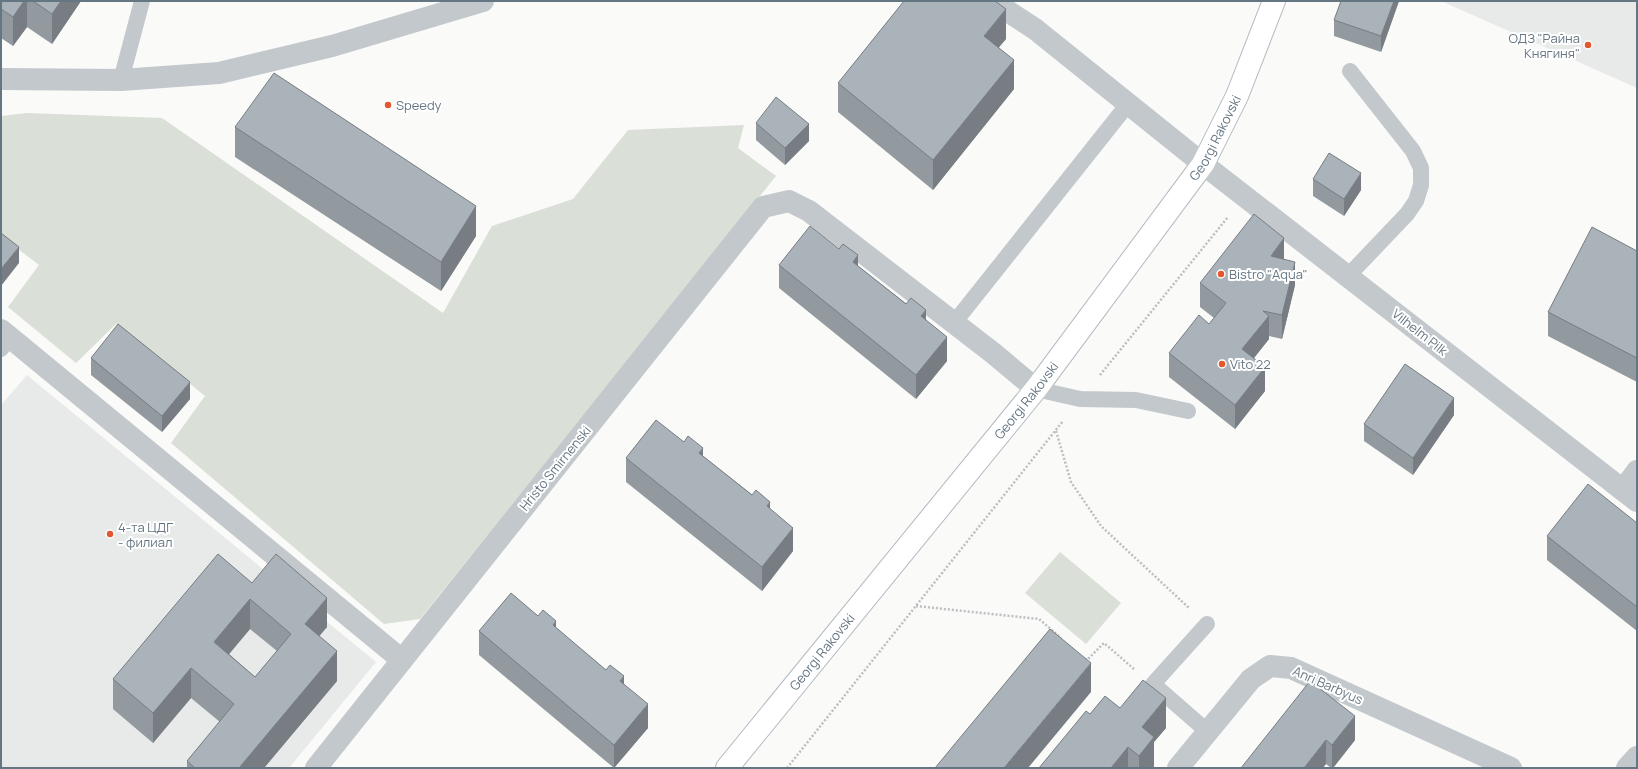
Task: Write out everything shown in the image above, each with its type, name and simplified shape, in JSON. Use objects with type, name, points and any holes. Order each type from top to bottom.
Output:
[{"type":"street","points":[[1,79],[121,80],[219,73],[332,46],[483,1]]},
{"type":"street","name":"Vilhelm Pilk","points":[[992,1],[1035,29],[1203,164],[1630,495]]},
{"type":"street","name":"Georgi Rakovski","points":[[727,768],[1036,389],[1203,164],[1237,96],[1274,1]]},
{"type":"street","name":"Hristo Smirnenski","points":[[316,768],[763,207],[788,201],[809,211],[954,323],[1036,389]]},
{"type":"street","points":[[4,339],[402,660]]},
{"type":"street","points":[[1630,495],[1637,471]]},
{"type":"street","name":"Anri Barbyus","points":[[1178,768],[1251,679],[1270,666],[1291,668],[1511,768]]},
{"type":"street","points":[[1627,768],[1637,757]]},
{"type":"lane","points":[[121,80],[142,1]]},
{"type":"lane","points":[[1348,276],[1407,214],[1416,201],[1421,185],[1421,168],[1413,151],[1350,71]]},
{"type":"lane","points":[[954,323],[1128,104]]},
{"type":"lane","points":[[1036,389],[1080,399],[1136,400],[1188,411]]},
{"type":"lane","points":[[1207,624],[1153,684],[1208,732]]},
{"type":"path","points":[[787,768],[1080,399],[1245,196]]},
{"type":"path","points":[[1056,430],[1071,482],[1101,526],[1207,624]]},
{"type":"path","points":[[916,606],[1039,619],[1063,640]]},
{"type":"path","points":[[1081,655],[1087,660],[1104,643],[1153,684]]},
{"type":"shaded area","name":"ОДЗ \"Райна Княгиня\"","points":[[1441,1],[1637,1],[1637,88]]},
{"type":"shaded area","points":[[27,113],[162,118],[443,313],[492,226],[573,199],[628,130],[744,125],[738,148],[776,176],[420,619],[384,624],[171,443],[205,396],[116,324],[76,363],[8,307],[39,265],[1,236],[1,116]]},
{"type":"shaded area","name":"4-та ЦДГ - филиал","points":[[27,375],[376,662],[289,768],[1,768],[1,405]]},
{"type":"shaded area","points":[[1060,552],[1121,603],[1086,644],[1025,593]]},
{"type":"building","points":[[1,1],[24,1],[13,17],[1,9]]},
{"type":"building","points":[[33,1],[61,1],[52,14]]},
{"type":"building","points":[[904,1],[995,1],[1006,9],[984,36],[1014,60],[933,160],[838,83]]},
{"type":"building","points":[[1341,1],[1394,1],[1381,36],[1334,20]]},
{"type":"building","points":[[274,73],[476,206],[441,262],[235,127]]},
{"type":"building","points":[[776,97],[809,124],[785,148],[756,123]]},
{"type":"building","points":[[1329,153],[1361,173],[1344,199],[1313,179]]},
{"type":"building","points":[[1254,214],[1284,238],[1271,256],[1295,262],[1282,315],[1263,311],[1269,316],[1242,349],[1265,367],[1235,405],[1169,353],[1199,315],[1209,324],[1226,303],[1200,283]]},
{"type":"building","points":[[810,226],[839,249],[843,244],[858,255],[853,262],[906,304],[911,298],[926,310],[921,316],[947,337],[916,375],[779,265]]},
{"type":"building","points":[[1592,227],[1637,251],[1637,358],[1548,312]]},
{"type":"building","points":[[1,233],[19,247],[1,269]]},
{"type":"building","points":[[118,324],[190,382],[162,416],[91,358]]},
{"type":"building","points":[[1405,364],[1454,398],[1413,458],[1364,424]]},
{"type":"building","points":[[656,420],[684,442],[688,436],[703,448],[699,453],[752,495],[756,490],[770,502],[767,506],[793,528],[762,567],[626,458]]},
{"type":"building","points":[[1588,484],[1637,523],[1637,607],[1547,536]]},
{"type":"building","points":[[218,554],[252,583],[276,554],[327,598],[305,624],[337,651],[239,768],[195,768],[187,761],[234,704],[191,668],[153,713],[113,679]],"holes":[[[250,599],[291,634],[255,677],[214,642]]]},
{"type":"building","points":[[511,593],[538,616],[543,610],[556,621],[553,625],[606,670],[610,665],[624,676],[620,681],[648,704],[614,745],[479,631]]},
{"type":"building","points":[[1050,629],[1091,663],[1004,768],[935,768]]},
{"type":"building","points":[[1143,680],[1166,698],[1142,727],[1154,737],[1139,756],[1128,747],[1111,768],[1039,768],[1086,711],[1090,714],[1105,696],[1120,708]]},
{"type":"building","points":[[1310,681],[1355,716],[1332,745],[1326,740],[1304,768],[1241,768]]},
{"type":"place","name":"ОДЗ \"Райна Княгиня\"","points":[[1588,45]]},
{"type":"place","name":"Speedy","points":[[388,105]]},
{"type":"place","name":"Bistro \"Aqua\"","points":[[1221,274]]},
{"type":"place","name":"Vito 22","points":[[1222,364]]},
{"type":"place","name":"4-та ЦДГ - филиал","points":[[110,534]]}]
